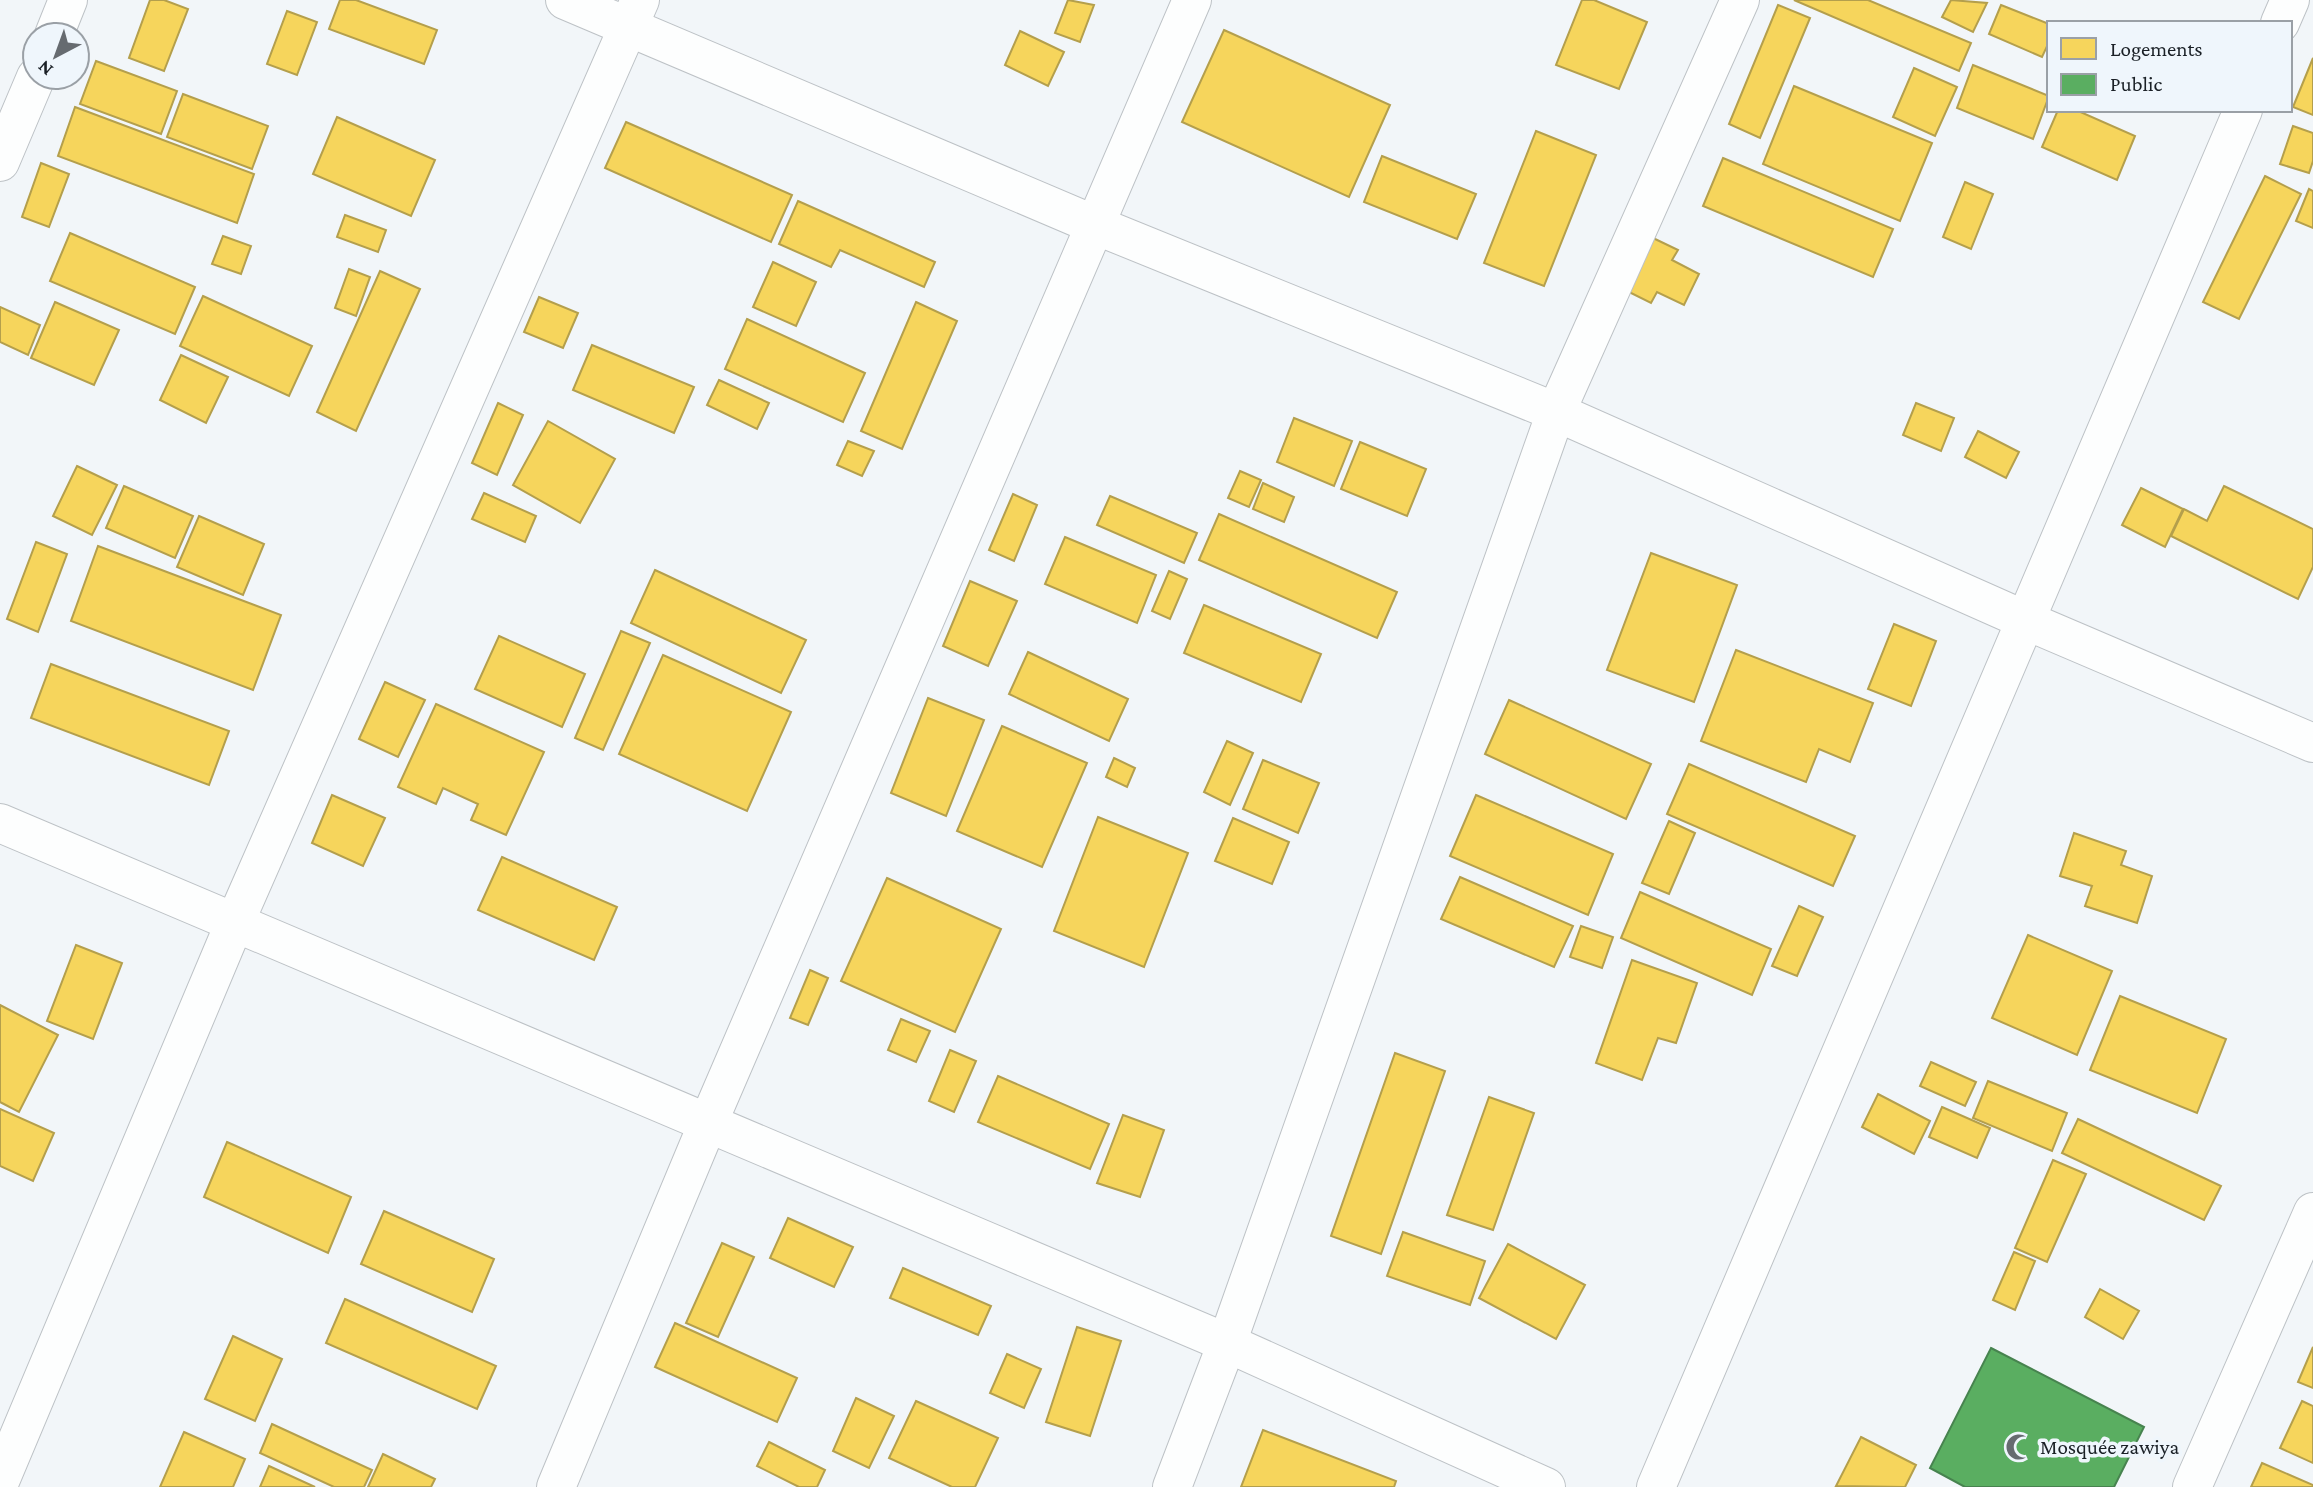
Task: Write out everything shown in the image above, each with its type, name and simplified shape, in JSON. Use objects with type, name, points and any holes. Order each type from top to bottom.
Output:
[{"type":"street","points":[[60,21],[68,0]]},
{"type":"street","points":[[565,0],[634,13],[1095,225],[1556,412],[2025,620],[2313,743]]},
{"type":"street","points":[[556,1487],[708,1123],[1192,0]]},
{"type":"street","points":[[1172,1487],[1227,1343],[1556,412],[1740,0]]},
{"type":"street","points":[[2281,21],[2290,0]]},
{"type":"street","points":[[0,1481],[235,922],[634,13]]},
{"type":"street","points":[[0,162],[30,91]]},
{"type":"street","points":[[1656,1487],[2241,112]]},
{"type":"street","points":[[0,823],[1227,1343],[1546,1487]]},
{"type":"street","points":[[2192,1487],[2313,1212]]},
{"type":"building: Logements","points":[[150,0],[164,0],[188,9],[164,71],[129,58]]},
{"type":"building: Logements","points":[[340,0],[356,0],[437,30],[424,64],[329,29]]},
{"type":"building: Logements","points":[[1068,0],[1094,5],[1080,42],[1055,33]]},
{"type":"building: Logements","points":[[1582,0],[1594,0],[1647,22],[1619,89],[1556,65]]},
{"type":"building: Logements","points":[[1794,0],[1868,0],[1971,43],[1959,71]]},
{"type":"building: Logements","points":[[1951,0],[1987,3],[1973,32],[1942,17]]},
{"type":"building: Logements","points":[[1778,5],[1810,18],[1760,138],[1729,124]]},
{"type":"building: Logements","points":[[2001,5],[2047,23],[2047,46],[2042,57],[1989,34]]},
{"type":"building: Logements","points":[[287,11],[317,22],[297,75],[267,64]]},
{"type":"building: Logements","points":[[1224,30],[1390,105],[1349,197],[1182,122]]},
{"type":"building: Logements","points":[[1020,31],[1064,52],[1048,86],[1005,65]]},
{"type":"building: Logements","points":[[2313,58],[2313,115],[2293,107]]},
{"type":"building: Logements","points":[[96,61],[177,91],[161,134],[80,104],[85,91],[91,91],[91,74]]},
{"type":"building: Logements","points":[[1973,65],[2047,95],[2033,139],[1957,108]]},
{"type":"building: Logements","points":[[1914,68],[1957,87],[1935,136],[1893,117]]},
{"type":"building: Logements","points":[[1794,86],[1932,143],[1900,221],[1763,164]]},
{"type":"building: Logements","points":[[183,94],[268,126],[252,169],[167,137]]},
{"type":"building: Logements","points":[[75,107],[254,174],[237,223],[58,156]]},
{"type":"building: Logements","points":[[2057,112],[2081,112],[2135,136],[2117,180],[2042,147]]},
{"type":"building: Logements","points":[[337,117],[435,160],[411,216],[313,174]]},
{"type":"building: Logements","points":[[626,122],[792,195],[771,242],[605,168]]},
{"type":"building: Logements","points":[[2293,126],[2313,133],[2313,161],[2309,173],[2280,164]]},
{"type":"building: Logements","points":[[1536,131],[1596,155],[1544,286],[1484,263]]},
{"type":"building: Logements","points":[[1382,156],[1476,194],[1457,239],[1364,202]]},
{"type":"building: Logements","points":[[1723,158],[1893,229],[1873,277],[1703,206]]},
{"type":"building: Logements","points":[[41,163],[69,174],[49,227],[22,217]]},
{"type":"building: Logements","points":[[2265,176],[2301,194],[2239,319],[2203,302]]},
{"type":"building: Logements","points":[[1965,182],[1993,194],[1971,249],[1943,237]]},
{"type":"building: Logements","points":[[2309,189],[2313,191],[2313,228],[2296,221]]},
{"type":"building: Logements","points":[[798,201],[935,262],[924,287],[840,250],[831,267],[779,244]]},
{"type":"building: Logements","points":[[345,215],[386,230],[378,252],[337,237]]},
{"type":"building: Logements","points":[[70,233],[195,287],[175,334],[50,281]]},
{"type":"building: Logements","points":[[223,236],[251,246],[241,274],[212,264]]},
{"type":"building: Logements","points":[[1653,238],[1678,250],[1672,260],[1699,274],[1684,305],[1657,292],[1651,303],[1627,291]]},
{"type":"building: Logements","points":[[773,262],[816,282],[796,326],[753,307]]},
{"type":"building: Logements","points":[[349,269],[370,277],[356,316],[335,308]]},
{"type":"building: Logements","points":[[380,271],[420,289],[356,431],[317,412]]},
{"type":"building: Logements","points":[[203,296],[312,346],[289,396],[180,346]]},
{"type":"building: Logements","points":[[539,297],[578,313],[563,348],[524,332]]},
{"type":"building: Logements","points":[[55,302],[119,330],[94,385],[31,358]]},
{"type":"building: Logements","points":[[916,302],[957,321],[902,449],[861,431]]},
{"type":"building: Logements","points":[[0,307],[40,325],[28,355],[0,342]]},
{"type":"building: Logements","points":[[747,319],[865,373],[843,422],[725,369]]},
{"type":"building: Logements","points":[[592,345],[694,387],[674,433],[573,390]]},
{"type":"building: Logements","points":[[181,355],[228,377],[206,423],[160,400]]},
{"type":"building: Logements","points":[[719,380],[769,403],[757,429],[707,405]]},
{"type":"building: Logements","points":[[498,403],[523,415],[497,475],[472,463]]},
{"type":"building: Logements","points":[[1916,403],[1954,418],[1941,451],[1903,435]]},
{"type":"building: Logements","points":[[1294,418],[1352,441],[1334,486],[1277,462]]},
{"type":"building: Logements","points":[[548,421],[615,459],[580,523],[513,485]]},
{"type":"building: Logements","points":[[1978,431],[2019,452],[2006,478],[1965,457]]},
{"type":"building: Logements","points":[[848,441],[874,451],[862,476],[837,465]]},
{"type":"building: Logements","points":[[1360,442],[1426,469],[1407,516],[1341,489]]},
{"type":"building: Logements","points":[[77,466],[117,485],[92,535],[53,516]]},
{"type":"building: Logements","points":[[1240,471],[1261,480],[1249,507],[1228,498]]},
{"type":"building: Logements","points":[[1263,483],[1294,497],[1284,522],[1253,509]]},
{"type":"building: Logements","points":[[124,486],[193,516],[175,558],[106,528]]},
{"type":"building: Logements","points":[[2224,486],[2313,529],[2313,567],[2298,599],[2171,536],[2184,509],[2207,521]]},
{"type":"building: Logements","points":[[2141,488],[2183,509],[2165,547],[2122,525]]},
{"type":"building: Logements","points":[[484,493],[536,516],[525,542],[472,519]]},
{"type":"building: Logements","points":[[1013,494],[1037,505],[1014,561],[989,550]]},
{"type":"building: Logements","points":[[1110,496],[1197,533],[1184,563],[1097,525]]},
{"type":"building: Logements","points":[[1219,514],[1397,592],[1377,638],[1199,560]]},
{"type":"building: Logements","points":[[199,516],[264,544],[243,595],[177,567]]},
{"type":"building: Logements","points":[[1065,537],[1156,575],[1137,623],[1045,584]]},
{"type":"building: Logements","points":[[36,542],[67,554],[38,632],[7,619]]},
{"type":"building: Logements","points":[[98,546],[281,615],[253,690],[71,621]]},
{"type":"building: Logements","points":[[1651,553],[1737,585],[1694,702],[1607,670]]},
{"type":"building: Logements","points":[[655,570],[806,640],[781,693],[631,623]]},
{"type":"building: Logements","points":[[1169,571],[1187,579],[1170,619],[1152,611]]},
{"type":"building: Logements","points":[[970,581],[1017,601],[988,666],[943,646]]},
{"type":"building: Logements","points":[[1204,605],[1321,654],[1301,702],[1184,653]]},
{"type":"building: Logements","points":[[1894,624],[1936,641],[1911,706],[1868,689]]},
{"type":"building: Logements","points":[[621,631],[650,643],[603,750],[575,738]]},
{"type":"building: Logements","points":[[499,636],[585,674],[562,727],[475,689]]},
{"type":"building: Logements","points":[[1736,650],[1873,703],[1850,762],[1819,749],[1806,782],[1701,741]]},
{"type":"building: Logements","points":[[1028,652],[1128,699],[1109,741],[1009,694]]},
{"type":"building: Logements","points":[[663,655],[791,712],[747,811],[619,754]]},
{"type":"building: Logements","points":[[51,664],[229,731],[209,785],[31,718]]},
{"type":"building: Logements","points":[[385,682],[425,700],[398,757],[359,739]]},
{"type":"building: Logements","points":[[928,698],[984,720],[946,816],[891,793]]},
{"type":"building: Logements","points":[[1509,700],[1651,764],[1626,819],[1485,754]]},
{"type":"building: Logements","points":[[436,704],[544,752],[506,835],[471,820],[478,804],[443,788],[436,804],[398,787]]},
{"type":"building: Logements","points":[[1002,726],[1087,763],[1042,867],[957,831]]},
{"type":"building: Logements","points":[[1227,741],[1253,753],[1230,805],[1204,792]]},
{"type":"building: Logements","points":[[1114,758],[1135,768],[1127,787],[1106,777]]},
{"type":"building: Logements","points":[[1263,760],[1319,783],[1298,833],[1243,809]]},
{"type":"building: Logements","points":[[1689,764],[1855,836],[1833,886],[1667,814]]},
{"type":"building: Logements","points":[[332,795],[385,818],[363,866],[312,843]]},
{"type":"building: Logements","points":[[1476,795],[1613,854],[1588,915],[1450,856]]},
{"type":"building: Logements","points":[[1098,817],[1188,853],[1144,967],[1054,931]]},
{"type":"building: Logements","points":[[1233,818],[1289,842],[1272,884],[1215,861]]},
{"type":"building: Logements","points":[[1669,821],[1695,833],[1669,894],[1642,883]]},
{"type":"building: Logements","points":[[2074,833],[2126,851],[2121,865],[2152,876],[2137,923],[2085,906],[2092,886],[2060,876]]},
{"type":"building: Logements","points":[[502,857],[617,907],[594,960],[478,910]]},
{"type":"building: Logements","points":[[1460,877],[1573,926],[1554,967],[1441,919]]},
{"type":"building: Logements","points":[[887,878],[1001,929],[955,1032],[841,981]]},
{"type":"building: Logements","points":[[1640,892],[1771,949],[1752,995],[1621,938]]},
{"type":"building: Logements","points":[[1799,906],[1823,917],[1797,976],[1772,966]]},
{"type":"building: Logements","points":[[1581,926],[1613,937],[1602,968],[1570,957]]},
{"type":"building: Logements","points":[[2028,935],[2112,971],[2077,1055],[1992,1018]]},
{"type":"building: Logements","points":[[76,945],[122,963],[93,1039],[47,1021]]},
{"type":"building: Logements","points":[[1632,960],[1697,983],[1676,1043],[1658,1038],[1642,1080],[1596,1063]]},
{"type":"building: Logements","points":[[810,970],[828,978],[808,1025],[790,1018]]},
{"type":"building: Logements","points":[[2120,996],[2226,1039],[2197,1113],[2090,1070]]},
{"type":"building: Logements","points":[[0,1005],[58,1035],[19,1112],[0,1102]]},
{"type":"building: Logements","points":[[901,1019],[930,1031],[916,1062],[888,1050]]},
{"type":"building: Logements","points":[[950,1050],[976,1061],[954,1112],[929,1101]]},
{"type":"building: Logements","points":[[1395,1053],[1445,1071],[1381,1254],[1331,1236]]},
{"type":"building: Logements","points":[[1931,1062],[1976,1082],[1965,1106],[1920,1086]]},
{"type":"building: Logements","points":[[998,1076],[1109,1124],[1090,1169],[978,1122]]},
{"type":"building: Logements","points":[[1988,1081],[2067,1113],[2052,1151],[1973,1118]]},
{"type":"building: Logements","points":[[1878,1094],[1930,1121],[1914,1154],[1862,1127]]},
{"type":"building: Logements","points":[[1489,1097],[1534,1113],[1493,1230],[1447,1215]]},
{"type":"building: Logements","points":[[1942,1107],[1990,1128],[1977,1158],[1929,1137]]},
{"type":"building: Logements","points":[[0,1109],[54,1133],[33,1181],[0,1166]]},
{"type":"building: Logements","points":[[1123,1115],[1164,1130],[1140,1197],[1097,1183]]},
{"type":"building: Logements","points":[[2078,1119],[2221,1186],[2204,1220],[2062,1153]]},
{"type":"building: Logements","points":[[227,1142],[351,1197],[328,1253],[204,1197]]},
{"type":"building: Logements","points":[[2053,1160],[2086,1174],[2047,1262],[2015,1248]]},
{"type":"building: Logements","points":[[384,1211],[494,1259],[472,1312],[361,1264]]},
{"type":"building: Logements","points":[[788,1218],[853,1247],[834,1287],[770,1258]]},
{"type":"building: Logements","points":[[1403,1232],[1485,1261],[1470,1305],[1387,1276]]},
{"type":"building: Logements","points":[[722,1243],[754,1257],[718,1337],[686,1323]]},
{"type":"building: Logements","points":[[1508,1244],[1585,1285],[1556,1339],[1479,1298]]},
{"type":"building: Logements","points":[[2014,1252],[2035,1261],[2015,1310],[1993,1300]]},
{"type":"building: Logements","points":[[903,1268],[991,1306],[978,1335],[890,1298]]},
{"type":"building: Logements","points":[[2100,1289],[2139,1311],[2123,1339],[2085,1317]]},
{"type":"building: Logements","points":[[345,1299],[496,1366],[477,1409],[326,1343]]},
{"type":"building: Logements","points":[[675,1323],[797,1378],[777,1422],[655,1367]]},
{"type":"building: Logements","points":[[1077,1327],[1121,1341],[1090,1436],[1046,1422]]},
{"type":"building: Logements","points":[[233,1336],[282,1359],[255,1421],[205,1399]]},
{"type":"building: Logements","points":[[2313,1347],[2313,1388],[2298,1382]]},
{"type":"building: Logements","points":[[1007,1354],[1041,1369],[1024,1408],[990,1393]]},
{"type":"building: Logements","points":[[856,1398],[894,1416],[869,1468],[833,1451]]},
{"type":"building: Logements","points":[[916,1401],[998,1438],[975,1487],[952,1487],[889,1458]]},
{"type":"building: Logements","points":[[2302,1401],[2313,1406],[2313,1463],[2280,1448]]},
{"type":"building: Logements","points":[[272,1424],[372,1470],[364,1487],[334,1487],[260,1453]]},
{"type":"building: Logements","points":[[1263,1430],[1396,1481],[1394,1487],[1241,1487]]},
{"type":"building: Logements","points":[[184,1432],[245,1459],[233,1487],[160,1487]]},
{"type":"building: Logements","points":[[1861,1437],[1916,1465],[1905,1487],[1836,1486]]},
{"type":"building: Logements","points":[[769,1442],[825,1470],[817,1487],[799,1487],[757,1466]]},
{"type":"building: Logements","points":[[383,1454],[435,1479],[431,1487],[368,1487]]},
{"type":"building: Logements","points":[[2262,1463],[2313,1485],[2313,1487],[2251,1487]]},
{"type":"building: Logements","points":[[269,1466],[315,1487],[260,1487]]},
{"type":"building: Public","points":[[1991,1348],[2144,1427],[2114,1487],[1965,1487],[1930,1468]]},
{"type":"place","name":"Mosquée zawiya","points":[[2019,1447]]}]
